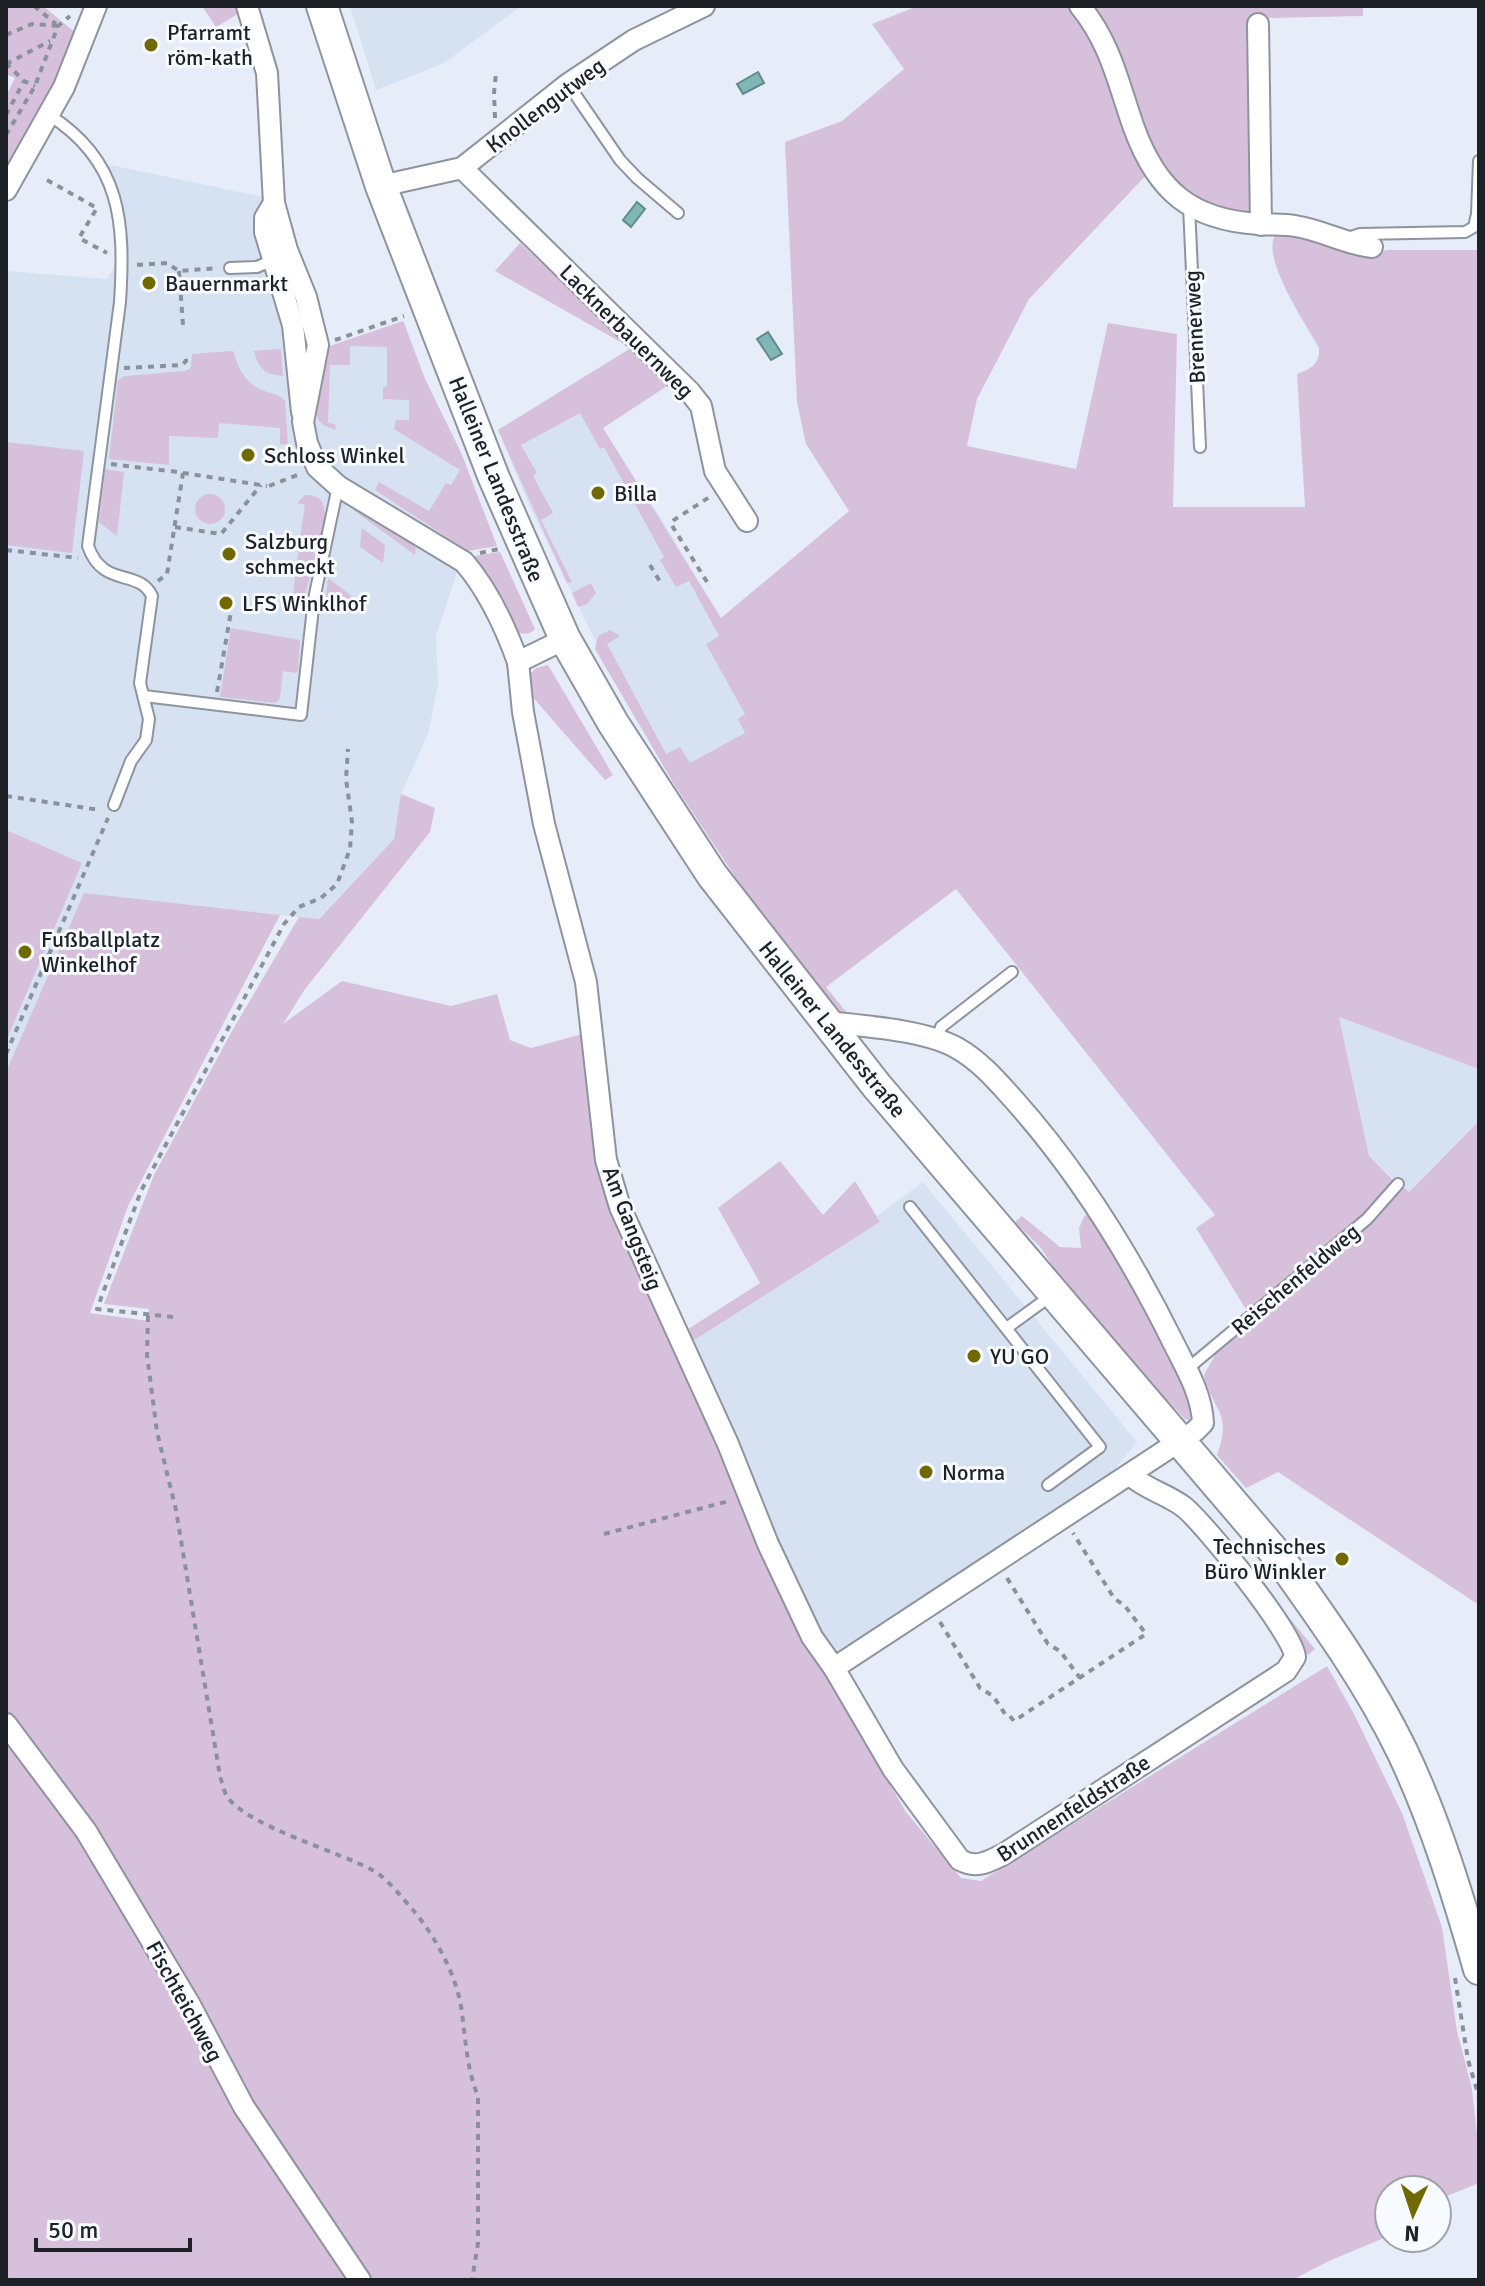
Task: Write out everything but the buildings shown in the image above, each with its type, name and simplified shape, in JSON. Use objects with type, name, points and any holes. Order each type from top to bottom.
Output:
[{"type":"main road","name":"Halleiner Landesstraße","points":[[322,6],[381,186],[494,478],[565,639],[613,723],[712,875],[826,1022],[1052,1295],[1278,1556],[1347,1654],[1402,1752],[1426,1808],[1449,1871],[1467,1971]]},
{"type":"street","points":[[6,190],[49,115],[96,6]]},
{"type":"street","points":[[247,6],[267,73],[274,203],[287,250],[306,297],[318,345],[303,422]]},
{"type":"street","name":"Knollengutweg","points":[[381,186],[462,168],[568,84],[634,40],[704,6]]},
{"type":"street","points":[[1080,6],[1095,24],[1114,62],[1135,130],[1158,178],[1189,206],[1206,215],[1261,225],[1284,224],[1306,228],[1372,247]]},
{"type":"street","points":[[1258,24],[1261,225]]},
{"type":"street","name":"Lacknerbauernweg","points":[[462,168],[690,392],[701,406],[715,471],[747,521]]},
{"type":"street","points":[[274,203],[265,218],[265,232],[293,325],[297,388],[307,443],[317,467]]},
{"type":"street","name":"Am Gangsteig","points":[[317,467],[338,486],[464,562],[479,579],[507,631],[518,662],[523,712],[544,824],[586,982],[606,1160],[620,1207],[750,1496],[789,1591],[812,1637],[834,1668]]},
{"type":"street","points":[[518,662],[565,639]]},
{"type":"street","points":[[826,1022],[881,1028],[937,1041],[954,1046],[977,1061],[1035,1123],[1090,1198],[1133,1266],[1196,1392],[1203,1423],[1064,1519],[834,1668]]},
{"type":"street","name":"Brunnenfeldstraße","points":[[834,1668],[893,1769],[960,1860],[977,1865],[986,1864],[1004,1854],[1286,1671],[1295,1657],[1295,1651],[1224,1550],[1185,1508],[1140,1484],[1130,1475]]},
{"type":"street","name":"Fischteichweg","points":[[6,1724],[86,1831],[190,2005],[244,2107],[360,2280]]},
{"type":"lane","points":[[568,84],[620,160],[678,213]]},
{"type":"lane","points":[[49,115],[80,137],[107,176],[119,211],[122,266],[113,367],[88,546],[99,567],[148,589],[152,596],[152,612],[140,683],[149,719],[146,740],[131,761],[114,805]]},
{"type":"lane","points":[[1343,240],[1360,234],[1465,232],[1474,227],[1479,161]]},
{"type":"lane","name":"Brennerweg","points":[[1189,206],[1200,447]]},
{"type":"lane","points":[[230,268],[257,267],[273,260]]},
{"type":"lane","points":[[144,696],[301,715],[314,599],[338,486]]},
{"type":"lane","points":[[937,1041],[941,1027],[1012,972]]},
{"type":"lane","name":"Reischenfeldweg","points":[[1186,1370],[1367,1219],[1398,1184]]},
{"type":"lane","points":[[910,1207],[1100,1447],[1048,1485]]},
{"type":"lane","points":[[1008,1327],[1052,1295]]},
{"type":"path","points":[[34,6],[58,26]]},
{"type":"path","points":[[6,35],[32,24],[58,26]]},
{"type":"path","points":[[6,135],[35,86],[58,26]]},
{"type":"path","points":[[35,86],[24,81],[6,64],[52,40]]},
{"type":"path","points":[[496,73],[494,93],[499,140]]},
{"type":"path","points":[[6,115],[24,81]]},
{"type":"path","points":[[47,180],[97,208],[79,238],[108,253],[122,253]]},
{"type":"path","points":[[122,266],[167,263],[179,271],[230,268]]},
{"type":"path","points":[[179,271],[183,325]]},
{"type":"path","points":[[318,345],[404,316]]},
{"type":"path","points":[[113,367],[182,365],[186,361],[185,354]]},
{"type":"path","points":[[100,463],[268,486],[317,467]]},
{"type":"path","points":[[148,589],[167,574],[183,473]]},
{"type":"path","points":[[175,527],[221,534],[261,485]]},
{"type":"path","points":[[707,582],[671,524],[725,487]]},
{"type":"path","points":[[6,550],[75,558],[92,556]]},
{"type":"path","points":[[650,565],[662,585]]},
{"type":"path","points":[[215,704],[233,600]]},
{"type":"path","points":[[173,1317],[97,1309],[141,1191],[284,924],[299,907],[321,898],[337,884],[350,849],[352,822],[346,779],[348,749]]},
{"type":"path","points":[[6,796],[97,811],[114,805]]},
{"type":"path","points":[[6,1054],[114,805]]},
{"type":"path","points":[[148,1316],[147,1355],[157,1432],[176,1510],[220,1776],[227,1798],[248,1814],[292,1837],[325,1848],[378,1873],[415,1912],[449,1966],[460,2001],[471,2079],[478,2096],[478,2243],[472,2280]]},
{"type":"path","points":[[604,1534],[750,1496]]},
{"type":"path","points":[[930,1607],[980,1688],[993,1696],[1014,1721],[1080,1678],[1146,1634],[1125,1606],[1114,1598],[1064,1519]]},
{"type":"path","points":[[997,1563],[1048,1644],[1060,1651],[1080,1678]]},
{"type":"path","points":[[1467,1971],[1468,2060],[1479,2097]]},
{"type":"shaded area","points":[[6,6],[43,6],[77,34],[61,74],[6,175],[6,96],[15,78],[6,74]]},
{"type":"shaded area","points":[[202,6],[238,6],[241,12],[216,27]]},
{"type":"shaded area","points":[[350,6],[521,6],[444,63],[376,90]]},
{"type":"shaded area","points":[[918,6],[1070,6],[1108,65],[1150,171],[1029,299],[977,399],[967,446],[1076,469],[1108,323],[1177,334],[1173,507],[1305,507],[1297,374],[1314,365],[1319,348],[1279,274],[1272,244],[1276,233],[1375,254],[1387,250],[1479,250],[1479,1069],[1339,1017],[1369,1156],[1393,1180],[1370,1210],[1247,1311],[1196,1228],[1215,1215],[956,889],[826,987],[847,1013],[833,1009],[744,890],[677,789],[595,649],[598,636],[610,630],[620,636],[607,644],[666,754],[680,747],[690,763],[745,733],[738,719],[745,714],[706,644],[719,636],[689,581],[676,587],[660,560],[664,557],[604,447],[600,449],[580,413],[521,445],[537,473],[533,476],[553,513],[541,520],[572,582],[567,583],[498,430],[631,348],[667,386],[603,428],[721,618],[849,511],[806,444],[797,402],[785,142],[842,121],[904,69],[872,24]]},
{"type":"shaded area","points":[[1091,6],[1363,6],[1363,16],[1265,18],[1252,213],[1248,215],[1200,201],[1185,192],[1172,178],[1145,133]]},
{"type":"shaded area","points":[[758,72],[764,83],[743,94],[737,84]]},
{"type":"shaded area","name":"LFS Winklhof","points":[[110,165],[264,197],[309,353],[404,321],[425,379],[462,454],[468,539],[436,636],[438,685],[428,734],[401,794],[394,839],[318,919],[84,894],[6,1072],[6,271],[107,279],[118,261],[112,202],[103,176]]},
{"type":"shaded area","points":[[637,202],[645,209],[631,227],[623,220]]},
{"type":"shaded area","points":[[520,243],[631,348],[495,271]]},
{"type":"shaded area","points":[[403,321],[425,379],[462,455],[497,546],[468,551],[375,490],[379,482],[429,511],[446,483],[451,485],[460,470],[394,429],[396,420],[409,420],[409,400],[383,399],[383,387],[387,386],[387,347],[350,346],[350,365],[330,365],[328,423],[335,424],[336,430],[318,420],[315,401],[321,349]]},
{"type":"shaded area","points":[[768,332],[782,354],[771,360],[757,339]]},
{"type":"shaded area","points":[[281,349],[283,376],[263,370],[254,351]]},
{"type":"shaded area","points":[[233,351],[248,381],[285,401],[288,445],[280,444],[280,428],[219,423],[218,438],[169,436],[169,465],[109,459],[118,380],[125,376],[185,371],[191,368],[192,354]]},
{"type":"shaded area","points":[[574,384],[721,618],[758,734],[677,789],[595,649],[596,642],[530,507],[498,430]]},
{"type":"shaded area","points":[[6,442],[84,451],[72,553],[6,545]]},
{"type":"shaded area","points":[[105,469],[124,472],[117,536],[99,522]]},
{"type":"shaded area","points":[[210,494],[221,498],[225,509],[221,520],[210,524],[199,520],[195,509],[199,498]]},
{"type":"shaded area","points":[[305,495],[320,499],[323,504],[325,518],[321,541],[300,538],[305,505],[297,503]]},
{"type":"shaded area","points":[[352,509],[359,509],[416,543],[415,555]]},
{"type":"shaded area","points":[[362,528],[385,545],[383,563],[360,547]]},
{"type":"shaded area","points":[[299,545],[319,548],[304,597],[293,595]]},
{"type":"shaded area","points":[[500,552],[535,629],[528,633],[516,631],[474,556]]},
{"type":"shaded area","points":[[328,578],[354,598],[353,614],[324,611]]},
{"type":"shaded area","points":[[591,583],[596,593],[587,604],[578,607],[572,593]]},
{"type":"shaded area","points":[[231,628],[300,640],[298,671],[283,671],[280,698],[276,703],[220,697]]},
{"type":"shaded area","points":[[548,665],[613,775],[605,780],[530,694],[527,677],[536,668]]},
{"type":"shaded area","points":[[401,794],[435,808],[430,832],[305,989],[283,1024],[342,981],[451,1006],[497,994],[510,1040],[531,1048],[586,1033],[599,1160],[741,1492],[770,1569],[823,1670],[906,1812],[961,1878],[981,1881],[1327,1666],[1402,1813],[1442,1927],[1457,2031],[1472,2089],[1479,2183],[1453,2194],[1453,2174],[1373,2174],[1373,2243],[1292,2280],[365,2280],[6,1717],[6,1072],[84,893],[280,915],[128,1206],[90,1313],[148,1321],[149,1309],[104,1304],[154,1175],[232,1031],[299,917],[319,919],[394,839]]},
{"type":"shaded area","name":"Fußballplatz Winkelhof","points":[[6,830],[82,863],[6,1041]]},
{"type":"shaded area","points":[[1339,1017],[1479,1069],[1479,1121],[1408,1192],[1369,1156]]},
{"type":"shaded area","points":[[1479,1121],[1479,1605],[1278,1472],[1246,1488],[1217,1455],[1222,1420],[1204,1375],[1219,1348],[1370,1224],[1404,1188],[1409,1192]]},
{"type":"shaded area","points":[[780,1161],[823,1215],[855,1181],[880,1222],[688,1344],[682,1333],[760,1283],[718,1208]]},
{"type":"shaded area","points":[[923,1182],[1137,1442],[1111,1474],[833,1654],[827,1650],[688,1344],[880,1222],[877,1216]]},
{"type":"shaded area","points":[[1085,1215],[1093,1217],[1147,1313],[1193,1412],[1189,1420],[1126,1365],[1064,1284],[1041,1248],[1015,1222],[1022,1216],[1060,1247],[1081,1248],[1079,1228]]},
{"type":"shaded area","points":[[1256,1578],[1315,1649],[1308,1655]]},
{"type":"shaded area","points":[[6,1733],[75,1830],[352,2280],[6,2280]]},
{"type":"place","name":"Pfarramt röm-kath","points":[[151,45]]},
{"type":"place","name":"Bauernmarkt","points":[[149,283]]},
{"type":"place","name":"Schloss Winkel","points":[[248,455]]},
{"type":"place","name":"Billa","points":[[598,493]]},
{"type":"place","name":"Salzburg schmeckt","points":[[229,554]]},
{"type":"place","name":"LFS Winklhof","points":[[226,603]]},
{"type":"place","name":"Fußballplatz Winkelhof","points":[[25,952]]},
{"type":"place","name":"YU GO","points":[[974,1356]]},
{"type":"place","name":"Norma","points":[[926,1472]]},
{"type":"place","name":"Technisches Büro Winkler","points":[[1342,1559]]}]
